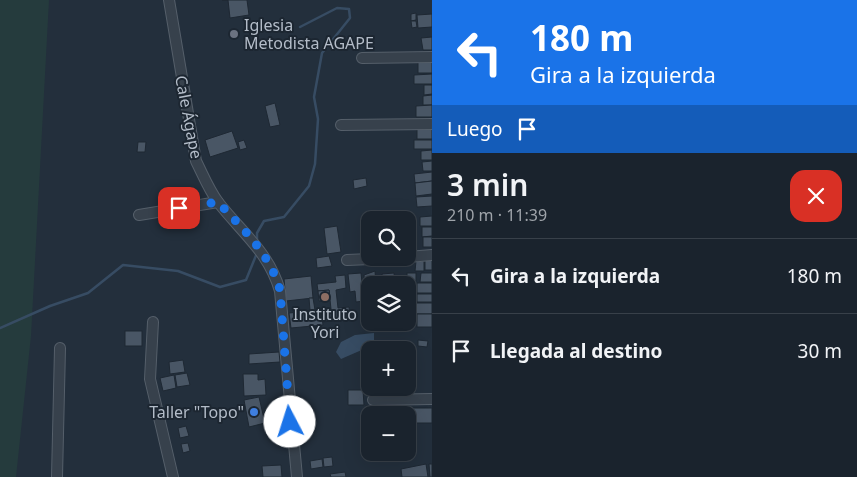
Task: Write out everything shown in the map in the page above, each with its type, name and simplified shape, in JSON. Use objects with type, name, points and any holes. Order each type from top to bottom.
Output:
[{"type":"street","name":"Cale Ágape","points":[[169,0],[196,161],[218,202],[264,253],[275,272],[280,290],[296,477]]},
{"type":"street","points":[[362,58],[432,57]]},
{"type":"street","points":[[342,125],[432,124]]},
{"type":"street","points":[[139,215],[218,202]]},
{"type":"street","points":[[416,256],[432,255]]},
{"type":"street","points":[[347,260],[361,259]]},
{"type":"street","points":[[153,322],[150,379],[172,477]]},
{"type":"street","points":[[57,477],[60,348]]},
{"type":"street","points":[[373,400],[432,399]]},
{"type":"green space","points":[[0,0],[49,0],[31,336],[16,477],[0,477]]},
{"type":"water","points":[[374,333],[374,341],[361,341],[361,350],[341,359],[336,352],[341,342],[355,335]]},
{"type":"building","points":[[228,0],[247,0],[249,15],[230,18]]},
{"type":"building","points":[[416,13],[416,20],[411,21],[411,14]]},
{"type":"building","points":[[432,14],[432,27],[418,28],[417,15]]},
{"type":"building","points":[[411,21],[416,21],[417,27],[412,28]]},
{"type":"building","points":[[432,37],[432,50],[423,50],[421,38]]},
{"type":"building","points":[[418,62],[432,62],[432,73],[418,73]]},
{"type":"building","points":[[432,74],[432,84],[414,84],[414,75]]},
{"type":"building","points":[[424,85],[432,85],[432,94],[424,95]]},
{"type":"building","points":[[432,95],[432,105],[423,105],[423,96]]},
{"type":"building","points":[[275,103],[280,125],[270,127],[265,106]]},
{"type":"building","points":[[432,105],[432,117],[416,117],[416,106]]},
{"type":"building","points":[[432,128],[432,139],[417,139],[417,129]]},
{"type":"building","points":[[232,131],[238,148],[210,157],[205,140]]},
{"type":"building","points":[[244,140],[247,148],[240,150],[238,142]]},
{"type":"building","points":[[414,140],[432,140],[432,149],[414,149]]},
{"type":"building","points":[[138,142],[146,142],[145,152],[137,152]]},
{"type":"building","points":[[432,150],[432,160],[421,160],[421,151]]},
{"type":"building","points":[[432,161],[432,171],[423,171],[422,162]]},
{"type":"building","points":[[432,172],[432,181],[415,183],[414,174]]},
{"type":"building","points":[[366,178],[367,186],[354,189],[353,180]]},
{"type":"building","points":[[432,181],[432,194],[416,196],[415,183]]},
{"type":"building","points":[[432,196],[432,206],[417,207],[416,197]]},
{"type":"building","points":[[432,216],[432,226],[420,226],[420,217]]},
{"type":"building","points":[[337,226],[341,252],[327,254],[324,228]]},
{"type":"building","points":[[422,227],[432,227],[432,236],[422,237]]},
{"type":"building","points":[[423,237],[432,237],[432,247],[423,247]]},
{"type":"building","points":[[329,256],[332,266],[317,268],[316,258]]},
{"type":"building","points":[[425,260],[432,260],[432,270],[425,270]]},
{"type":"building","points":[[416,261],[424,261],[424,271],[415,271]]},
{"type":"building","points":[[375,271],[375,276],[364,275]]},
{"type":"building","points":[[361,273],[361,301],[356,302],[355,291],[350,292],[348,274]]},
{"type":"building","points":[[394,273],[394,276],[382,276],[382,274]]},
{"type":"building","points":[[407,273],[416,273],[416,276],[407,276]]},
{"type":"building","points":[[421,273],[432,273],[432,282],[420,282]]},
{"type":"building","points":[[345,275],[346,288],[336,290],[338,308],[349,307],[350,319],[323,322],[322,310],[331,309],[329,290],[318,291],[317,284],[336,282],[335,276]]},
{"type":"building","points":[[311,276],[313,298],[286,301],[284,279]]},
{"type":"building","points":[[417,283],[432,283],[432,293],[417,293]]},
{"type":"building","points":[[329,290],[330,300],[319,301],[318,291]]},
{"type":"building","points":[[417,294],[432,294],[432,302],[417,302]]},
{"type":"building","points":[[309,298],[313,298],[315,310],[310,310]]},
{"type":"building","points":[[416,303],[432,303],[432,314],[416,314]]},
{"type":"building","points":[[321,310],[323,325],[291,328],[289,313]]},
{"type":"building","points":[[417,314],[432,314],[432,327],[417,327]]},
{"type":"building","points":[[125,331],[142,331],[142,346],[125,346]]},
{"type":"building","points":[[418,340],[428,341],[427,347],[418,346]]},
{"type":"building","points":[[279,352],[280,362],[249,364],[249,354]]},
{"type":"building","points":[[183,360],[185,372],[170,374],[169,362]]},
{"type":"building","points":[[187,373],[190,385],[177,387],[175,375]]},
{"type":"building","points":[[243,374],[258,374],[258,380],[265,379],[266,395],[244,396]]},
{"type":"building","points":[[174,375],[176,388],[163,391],[160,378]]},
{"type":"building","points":[[348,390],[361,390],[364,405],[348,405]]},
{"type":"building","name":"Taller \"Topo\"","points":[[259,397],[265,423],[249,427],[244,400]]},
{"type":"building","points":[[416,408],[432,408],[432,423],[416,423]]},
{"type":"building","points":[[186,426],[189,436],[180,438],[178,428]]},
{"type":"building","points":[[188,443],[190,451],[183,453],[181,444]]},
{"type":"building","points":[[332,457],[333,466],[324,467],[323,458]]},
{"type":"building","points":[[322,459],[323,467],[311,469],[310,461]]},
{"type":"building","points":[[426,464],[428,477],[402,477],[401,469]]},
{"type":"building","points":[[429,464],[432,464],[432,477],[430,477]]},
{"type":"building","points":[[281,465],[282,477],[263,477],[262,466]]},
{"type":"building","points":[[345,472],[346,477],[331,477],[330,474]]},
{"type":"waterway","points":[[257,242],[257,233],[264,221],[284,217],[309,186],[315,164],[318,119],[314,97],[322,53],[350,18],[349,9],[337,8],[300,27]]},
{"type":"waterway","points":[[0,328],[50,306],[88,293],[123,265],[178,271],[220,287],[246,280],[257,253]]},
{"type":"place","name":"Iglesia Metodista AGAPE","points":[[234,34]]},
{"type":"place","name":"Instituto Yori","points":[[325,297]]},
{"type":"place","name":"Taller \"Topo\"","points":[[254,412]]},
{"type":"route","points":[[179,208],[218,202],[264,253],[275,272],[280,290],[290,422]]}]
